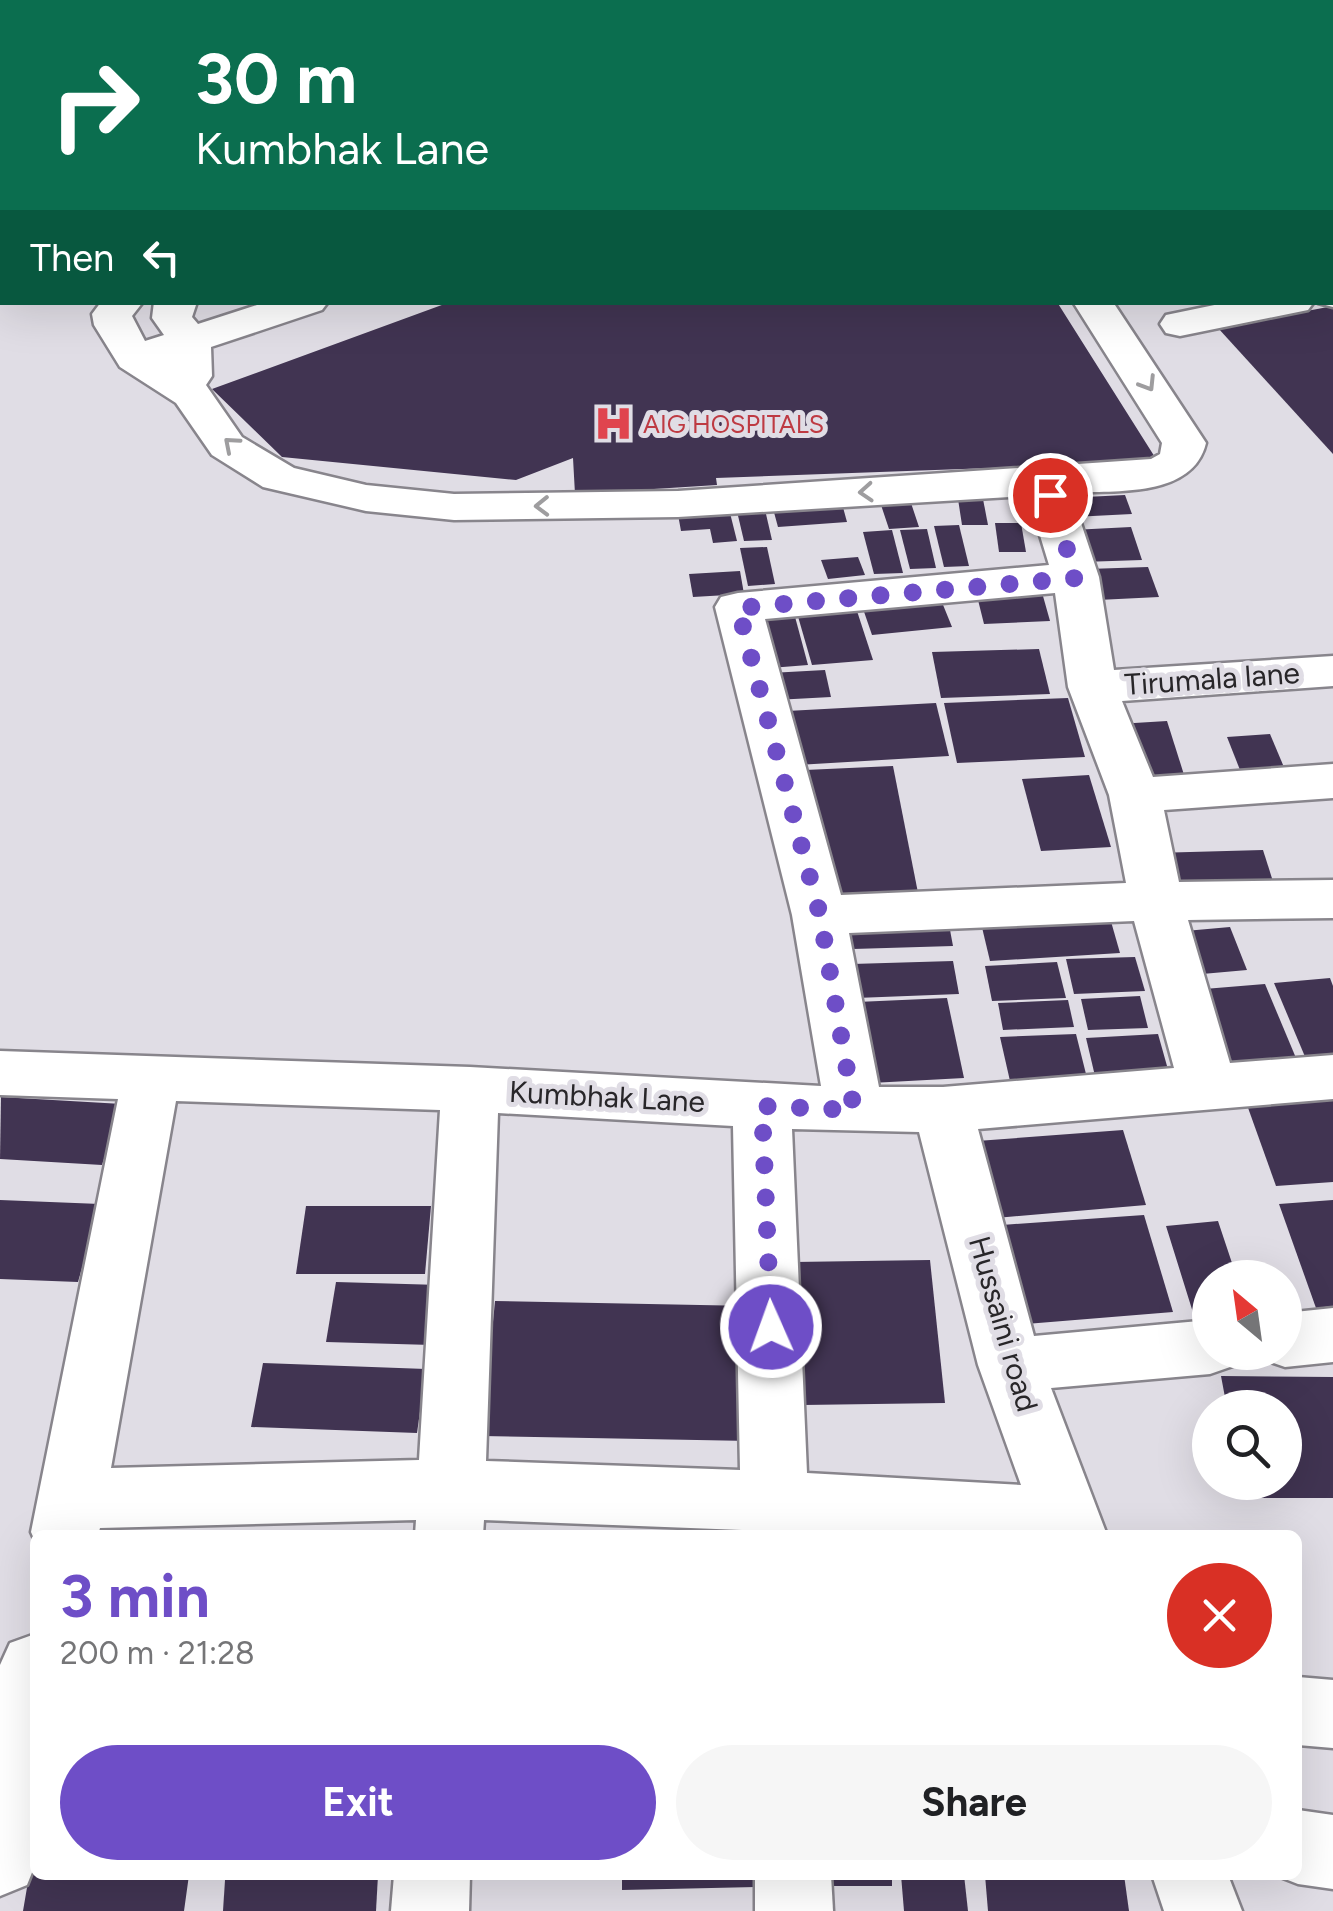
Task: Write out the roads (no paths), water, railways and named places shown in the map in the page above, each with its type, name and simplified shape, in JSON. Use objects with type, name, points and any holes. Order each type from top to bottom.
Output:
[{"type":"street","points":[[120,305],[112,314],[114,325],[135,358],[191,394],[227,446],[279,478],[339,494],[454,507],[697,503],[1134,476],[1164,470],[1180,460],[1184,443],[1096,305]]},
{"type":"street","points":[[172,305],[172,318],[190,342],[191,394]]},
{"type":"street","points":[[135,358],[299,305]]},
{"type":"street","points":[[1180,324],[1278,305]]},
{"type":"street","points":[[1050,495],[1076,578],[1092,686],[1135,795],[1156,902],[1208,1087]]},
{"type":"street","points":[[854,1110],[820,915],[738,608],[1076,578]]},
{"type":"street","name":"Tirumala lane","points":[[1092,686],[1333,671]]},
{"type":"street","points":[[1135,795],[1333,781]]},
{"type":"street","points":[[820,915],[1333,899]]},
{"type":"street","name":"Kumbhak Lane","points":[[0,1074],[470,1089],[854,1110],[944,1109],[1333,1077]]},
{"type":"street","points":[[151,1080],[68,1517],[450,1512],[776,1490],[1070,1526]]},
{"type":"street","points":[[450,1512],[470,1089]]},
{"type":"street","points":[[762,1106],[776,1490]]},
{"type":"street","name":"Hussaini road","points":[[944,1109],[1010,1365],[1070,1526]]},
{"type":"street","points":[[1302,1338],[1333,1335]]},
{"type":"street","points":[[1010,1365],[1192,1348]]},
{"type":"street","points":[[0,1858],[19,1709]]},
{"type":"street","points":[[1302,1711],[1333,1714]]},
{"type":"street","points":[[1302,1848],[1333,1852]]},
{"type":"street","points":[[430,1911],[432,1880]]},
{"type":"street","points":[[793,1880],[794,1911]]},
{"type":"street","points":[[1192,1880],[1202,1911]]},
{"type":"place","name":"AIG HOSPITALS","points":[[613,424]]}]
